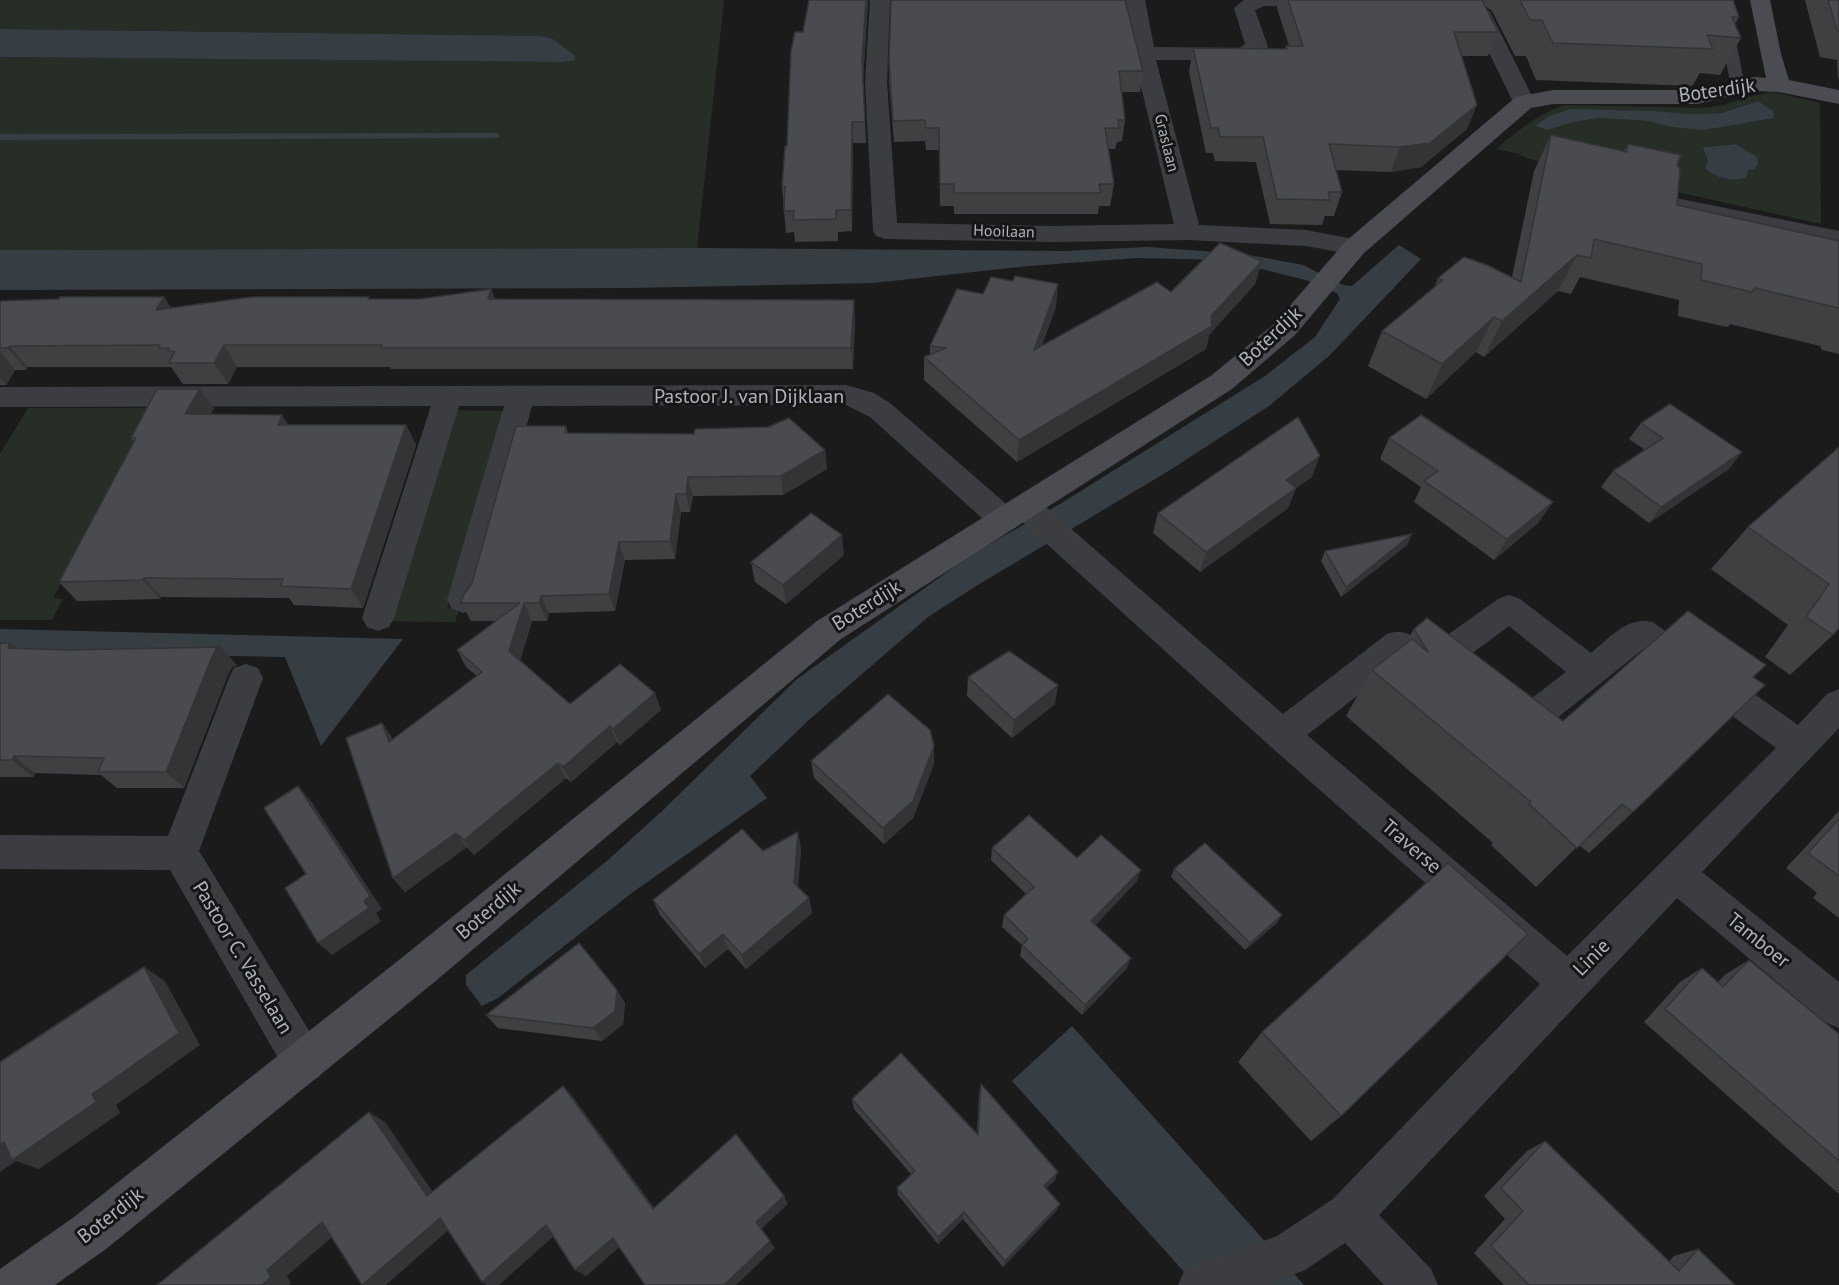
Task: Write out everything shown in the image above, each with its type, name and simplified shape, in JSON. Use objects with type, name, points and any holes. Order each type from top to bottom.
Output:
[{"type":"street","name":"Hooilaan","points":[[880,0],[876,82],[885,231],[1051,234],[1188,232],[1306,238],[1355,247]]},
{"type":"street","name":"Graslaan","points":[[1130,0],[1137,3],[1144,53],[1188,232]]},
{"type":"street","points":[[1144,53],[1243,54],[1257,47],[1244,8],[1260,0],[1340,2]]},
{"type":"street","points":[[1760,0],[1770,54],[1779,85]]},
{"type":"street","points":[[1455,3],[1466,3],[1480,12],[1524,102]]},
{"type":"street","name":"Boterdijk","points":[[16,1285],[90,1233],[304,1062],[829,630],[1022,513],[1222,382],[1285,329],[1355,247],[1524,102],[1554,98],[1697,97],[1755,84],[1779,85],[1839,97]]},
{"type":"street","name":"Pastoor J. van Dijklaan","points":[[0,397],[846,395],[864,400],[880,410],[1022,513]]},
{"type":"street","points":[[378,618],[448,396]]},
{"type":"street","points":[[463,600],[521,396]]},
{"type":"street","name":"Traverse","points":[[1022,513],[1069,544],[1282,735],[1568,983]]},
{"type":"street","points":[[1428,667],[1509,608],[1591,672]]},
{"type":"street","points":[[1282,735],[1399,644],[1514,732],[1642,632],[1801,746]]},
{"type":"street","points":[[0,852],[180,853],[246,678]]},
{"type":"street","name":"Linie","points":[[1201,1285],[1289,1254],[1349,1215],[1568,983],[1801,746],[1839,704]]},
{"type":"street","name":"Pastoor C. Vasselaan","points":[[180,853],[304,1062]]},
{"type":"street","name":"Tamboer","points":[[1676,874],[1839,1008]]},
{"type":"street","points":[[1349,1215],[1415,1285]]},
{"type":"lane","points":[[1721,0],[1738,87]]},
{"type":"lane","points":[[1666,201],[1733,221],[1839,236]]},
{"type":"shaded area","points":[[0,0],[724,0],[697,248],[0,250],[0,57],[562,62],[553,39],[541,36],[0,29]]},
{"type":"shaded area","points":[[0,29],[541,36],[553,39],[575,56],[575,60],[562,62],[0,57]]},
{"type":"shaded area","points":[[1772,92],[1820,103],[1821,224],[1529,159],[1519,154],[1496,149],[1528,124],[1564,105],[1700,108],[1724,105]],"holes":[[[1758,101],[1773,111],[1672,127],[1648,121],[1599,118],[1569,123],[1548,130],[1535,126],[1616,110],[1690,114],[1721,113]],[[1736,144],[1751,153],[1745,178],[1724,178],[1706,168],[1707,146]]]},
{"type":"shaded area","points":[[1758,101],[1773,111],[1774,118],[1703,130],[1672,127],[1648,121],[1599,118],[1569,123],[1548,130],[1535,126],[1548,117],[1569,109],[1690,114],[1721,113]]},
{"type":"shaded area","points":[[1736,144],[1757,157],[1758,163],[1755,169],[1748,170],[1746,178],[1724,178],[1714,175],[1705,168],[1708,161],[1703,147]]},
{"type":"shaded area","points":[[1399,245],[1421,259],[1329,356],[1269,406],[1170,470],[928,617],[811,718],[750,776],[767,798],[633,892],[498,998],[482,1006],[466,985],[466,975],[608,860],[661,812],[797,679],[974,553],[1060,504],[1265,376],[1315,337],[1340,299],[1337,293],[1306,280],[1224,260],[1137,258],[1028,266],[873,283],[630,288],[0,290],[0,250],[697,248],[1065,251],[1147,247],[1244,254],[1303,265],[1343,285],[1352,286]]},
{"type":"shaded area","points":[[28,408],[154,408],[53,598],[63,599],[52,620],[0,620],[0,454]]},
{"type":"shaded area","points":[[451,410],[506,411],[447,608],[459,609],[455,622],[368,621]]},
{"type":"shaded area","points":[[0,629],[403,639],[321,746],[285,657],[0,651]]},
{"type":"shaded area","points":[[1072,1026],[1304,1285],[1196,1285],[1012,1081]]},
{"type":"building","points":[[809,0],[866,0],[862,61],[865,122],[852,122],[851,210],[836,210],[836,219],[793,220],[794,211],[784,211],[785,186],[782,187],[785,146],[787,146],[791,51],[795,32],[803,32]]},
{"type":"building","points":[[891,0],[1125,0],[1143,71],[1119,71],[1125,120],[1118,120],[1119,128],[1105,128],[1114,184],[1099,184],[1101,193],[954,193],[954,184],[940,184],[939,128],[926,128],[925,120],[893,121],[889,61]]},
{"type":"building","points":[[1288,0],[1482,0],[1498,32],[1454,32],[1477,105],[1430,143],[1400,147],[1329,144],[1342,192],[1328,192],[1330,200],[1277,199],[1263,137],[1220,137],[1218,128],[1211,128],[1193,48],[1287,49],[1286,46],[1303,46]]},
{"type":"building","points":[[1520,0],[1733,0],[1739,17],[1732,17],[1741,38],[1707,35],[1713,49],[1553,43],[1542,20],[1530,20]]},
{"type":"building","points":[[1828,0],[1839,0],[1839,31],[1837,30]]},
{"type":"building","points":[[1551,135],[1627,152],[1628,144],[1681,155],[1677,165],[1680,169],[1677,205],[1839,241],[1839,308],[1755,288],[1752,292],[1701,280],[1702,264],[1594,239],[1591,258],[1577,255],[1502,321],[1494,317],[1442,364],[1382,331],[1443,280],[1438,278],[1464,257],[1487,265],[1521,282]]},
{"type":"building","points":[[1220,243],[1262,261],[1211,316],[1212,326],[1019,440],[924,357],[946,348],[930,346],[957,289],[983,294],[991,277],[1013,281],[1015,276],[1058,284],[1034,350],[1157,282],[1171,292]]},
{"type":"building","points":[[491,289],[488,299],[854,300],[851,348],[381,348],[382,345],[224,345],[214,363],[169,363],[175,351],[168,351],[169,348],[159,348],[160,345],[10,346],[0,348],[0,301],[59,299],[60,297],[164,297],[156,310],[251,297],[420,299]]},
{"type":"building","points":[[157,389],[200,389],[185,414],[282,415],[278,425],[406,425],[351,589],[280,586],[283,579],[144,578],[143,580],[59,582],[136,438],[131,438]]},
{"type":"building","points":[[1670,404],[1742,452],[1661,507],[1613,471],[1663,438],[1641,423]]},
{"type":"building","points":[[1421,415],[1553,502],[1507,539],[1424,481],[1438,471],[1389,438]]},
{"type":"building","points":[[1298,417],[1320,456],[1286,480],[1296,488],[1206,552],[1158,513]]},
{"type":"building","points":[[789,418],[825,450],[781,476],[688,477],[686,494],[676,494],[670,541],[619,542],[609,594],[541,596],[539,603],[524,603],[509,651],[570,704],[620,664],[655,693],[613,729],[610,726],[563,767],[558,763],[464,840],[456,833],[393,878],[346,738],[382,723],[389,742],[482,672],[457,650],[520,603],[461,603],[472,583],[516,426],[566,426],[565,433],[694,434],[695,429],[768,427]]},
{"type":"building","points":[[1839,447],[1839,628],[1833,635],[1806,617],[1829,584],[1748,527]]},
{"type":"building","points":[[811,513],[842,535],[783,585],[751,562]]},
{"type":"building","points":[[1412,534],[1346,587],[1325,551]]},
{"type":"building","points":[[1688,611],[1766,665],[1753,677],[1765,685],[1633,812],[1622,804],[1577,848],[1529,804],[1531,802],[1372,670],[1412,639],[1428,652],[1414,629],[1427,618],[1563,721]]},
{"type":"building","points":[[0,643],[10,643],[8,648],[67,650],[221,647],[216,649],[211,659],[166,772],[98,772],[104,758],[14,756],[12,760],[0,760]]},
{"type":"building","points":[[1009,651],[1058,685],[1014,720],[968,677]]},
{"type":"building","points":[[888,694],[930,730],[934,746],[913,801],[883,828],[811,761]]},
{"type":"building","points":[[298,786],[370,896],[364,901],[369,908],[318,943],[285,888],[306,874],[264,808]]},
{"type":"building","points":[[1029,815],[1077,858],[1101,835],[1141,870],[1091,921],[1131,958],[1085,1005],[1022,945],[1028,939],[1004,915],[1034,887],[992,848]]},
{"type":"building","points":[[1839,819],[1839,876],[1808,853]]},
{"type":"building","points":[[742,829],[763,851],[798,832],[794,883],[809,898],[742,955],[723,934],[699,954],[653,900]]},
{"type":"building","points":[[1205,843],[1282,915],[1250,943],[1174,869]]},
{"type":"building","points":[[1448,863],[1528,934],[1341,1116],[1262,1032]]},
{"type":"building","points":[[579,943],[617,990],[615,1011],[593,1028],[486,1015]]},
{"type":"building","points":[[1749,960],[1839,1034],[1839,1161],[1665,1009],[1702,968],[1723,987]]},
{"type":"building","points":[[144,967],[179,1033],[92,1094],[96,1102],[12,1160],[4,1142],[0,1144],[0,1062]]},
{"type":"building","points":[[901,1053],[978,1135],[981,1084],[1058,1172],[1044,1186],[1060,1204],[1005,1261],[964,1212],[938,1237],[897,1188],[915,1171],[852,1099]]},
{"type":"building","points":[[563,1086],[653,1209],[736,1134],[784,1196],[756,1222],[770,1241],[724,1285],[645,1285],[613,1238],[575,1270],[546,1225],[482,1282],[440,1218],[362,1285],[322,1222],[267,1270],[271,1277],[262,1285],[157,1285],[369,1112],[427,1196]]},
{"type":"building","points":[[1545,1141],[1679,1271],[1698,1249],[1735,1285],[1529,1285],[1491,1246],[1523,1211],[1501,1188]]},
{"type":"waterway","points":[[0,137],[496,136]]}]
